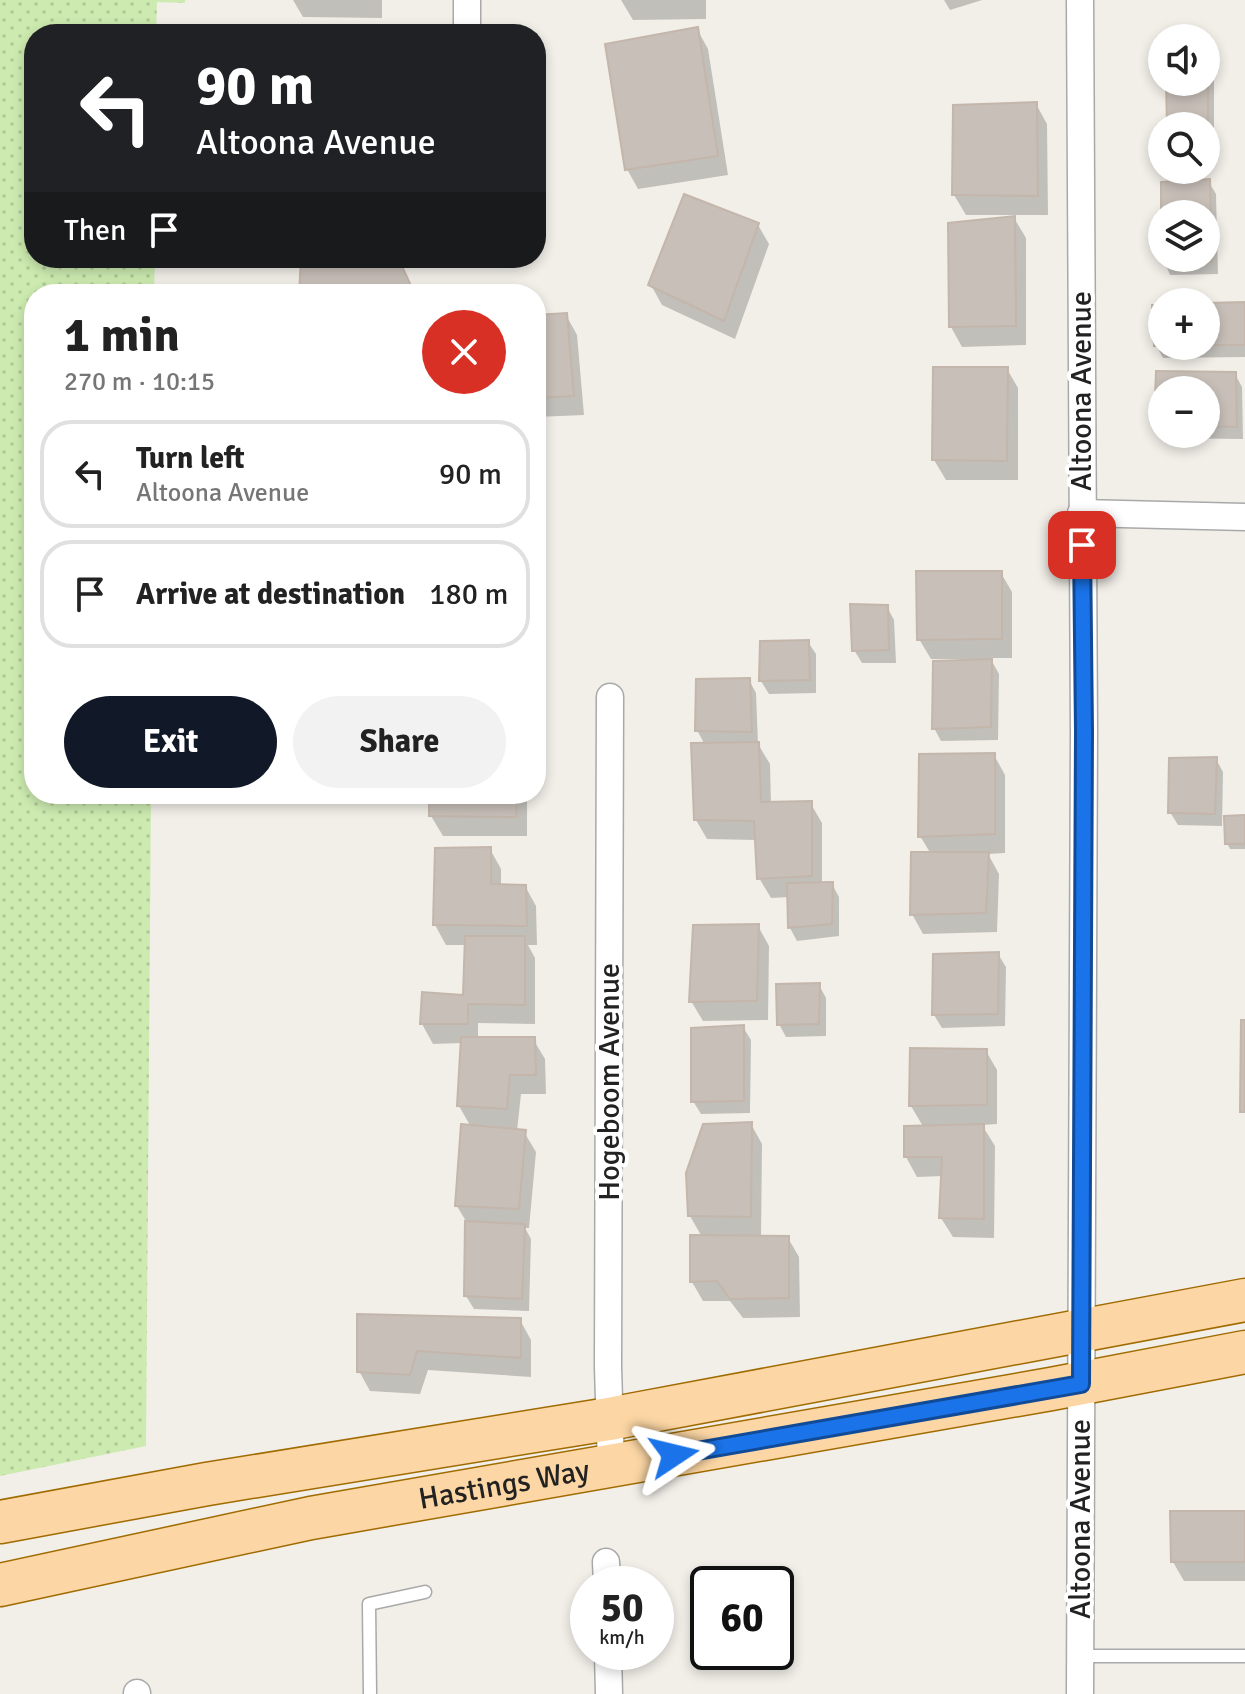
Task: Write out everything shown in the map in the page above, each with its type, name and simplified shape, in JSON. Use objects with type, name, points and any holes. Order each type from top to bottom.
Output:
[{"type":"main road","name":"Hastings Way","points":[[0,1522],[207,1484],[609,1419],[1245,1300]]},
{"type":"main road","name":"Hastings Way","points":[[0,1585],[311,1518],[1081,1384],[1245,1352]]},
{"type":"street","points":[[467,0],[467,24]]},
{"type":"street","name":"Altoona Avenue","points":[[1080,0],[1084,732],[1080,1694]]},
{"type":"street","points":[[1081,513],[1245,517]]},
{"type":"street","name":"Hogeboom Avenue","points":[[610,697],[611,1466]]},
{"type":"street","points":[[608,1670],[609,1694]]},
{"type":"lane","points":[[370,1694],[369,1604],[425,1592]]},
{"type":"lane","points":[[1080,1656],[1245,1656]]},
{"type":"green space","points":[[0,0],[185,0],[185,3],[157,2],[156,24],[24,24],[24,268],[155,268],[154,284],[24,284],[24,804],[151,804],[146,1446],[0,1476]]},
{"type":"building","points":[[698,27],[718,156],[625,170],[605,44]]},
{"type":"building","points":[[1166,96],[1208,96],[1208,112],[1167,112]]},
{"type":"building","points":[[1037,102],[1038,196],[952,195],[953,105]]},
{"type":"building","points":[[1161,184],[1210,184],[1211,200],[1161,200]]},
{"type":"building","points":[[684,194],[759,223],[724,321],[648,285]]},
{"type":"building","points":[[1015,216],[1016,326],[949,327],[948,223]]},
{"type":"building","points":[[300,268],[403,268],[410,284],[300,284]]},
{"type":"building","points":[[1245,302],[1245,345],[1220,345],[1220,303]]},
{"type":"building","points":[[567,313],[574,396],[546,397],[546,314]]},
{"type":"building","points":[[933,367],[1008,367],[1007,461],[932,460]]},
{"type":"building","points":[[1156,371],[1236,372],[1237,427],[1220,426],[1220,376],[1156,376]]},
{"type":"building","points":[[916,571],[1002,571],[1002,639],[917,640]]},
{"type":"building","points":[[850,604],[888,605],[889,650],[852,651]]},
{"type":"building","points":[[809,640],[810,680],[759,681],[760,641]]},
{"type":"building","points":[[992,659],[991,727],[932,729],[933,661]]},
{"type":"building","points":[[750,678],[752,732],[695,731],[696,679]]},
{"type":"building","points":[[759,742],[761,802],[812,801],[812,876],[757,879],[754,821],[694,820],[691,743]]},
{"type":"building","points":[[995,753],[995,834],[918,837],[919,754]]},
{"type":"building","points":[[1217,757],[1215,814],[1168,813],[1169,758]]},
{"type":"building","points":[[429,804],[517,804],[516,817],[429,816]]},
{"type":"building","points":[[1245,815],[1245,844],[1225,844],[1224,816]]},
{"type":"building","points":[[491,847],[491,884],[526,885],[527,926],[433,925],[435,848]]},
{"type":"building","points":[[911,852],[989,852],[986,913],[910,915]]},
{"type":"building","points":[[833,882],[832,924],[788,928],[787,883]]},
{"type":"building","points":[[759,924],[757,1001],[689,1002],[693,925]]},
{"type":"building","points":[[465,936],[525,936],[525,1005],[468,1004],[468,1024],[420,1024],[422,992],[463,995]]},
{"type":"building","points":[[999,952],[998,1014],[932,1015],[933,954]]},
{"type":"building","points":[[820,983],[819,1024],[777,1025],[776,984]]},
{"type":"building","points":[[1241,1020],[1245,1020],[1245,1112],[1240,1112]]},
{"type":"building","points":[[744,1025],[744,1101],[691,1102],[691,1028]]},
{"type":"building","points":[[461,1037],[535,1037],[536,1075],[510,1075],[507,1109],[457,1106]]},
{"type":"building","points":[[910,1048],[987,1049],[987,1105],[909,1106]]},
{"type":"building","points":[[752,1122],[751,1217],[688,1216],[686,1173],[703,1124]]},
{"type":"building","points":[[461,1124],[526,1130],[519,1209],[455,1206]]},
{"type":"building","points":[[984,1124],[984,1219],[939,1218],[942,1157],[904,1157],[904,1126]]},
{"type":"building","points":[[465,1221],[525,1224],[522,1299],[464,1296]]},
{"type":"building","points":[[690,1235],[789,1236],[789,1298],[730,1299],[717,1281],[690,1282]]},
{"type":"building","points":[[357,1314],[521,1318],[521,1358],[417,1351],[410,1375],[357,1372]]},
{"type":"building","points":[[1170,1511],[1245,1511],[1245,1562],[1171,1562]]},
{"type":"route","points":[[674,1455],[1081,1384],[1082,545]]}]
